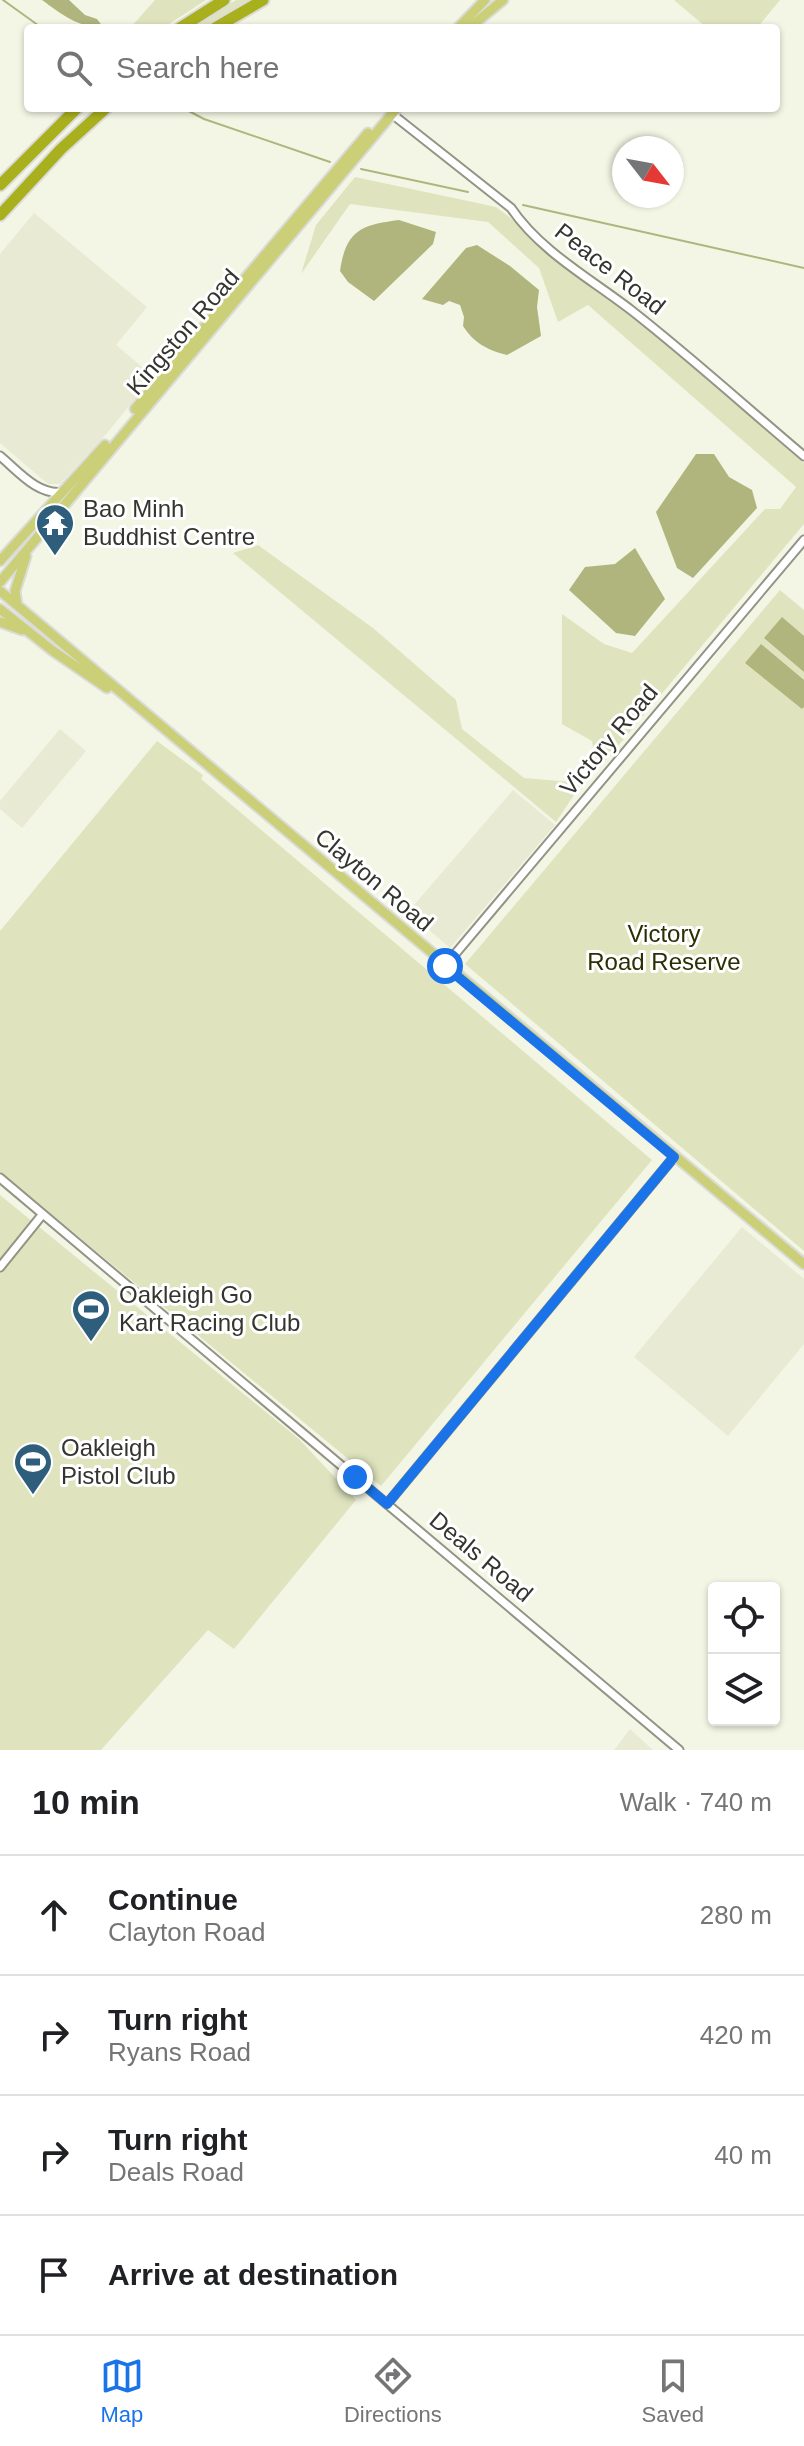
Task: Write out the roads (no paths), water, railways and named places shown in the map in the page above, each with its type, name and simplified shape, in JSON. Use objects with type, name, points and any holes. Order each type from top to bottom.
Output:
[{"type":"highway","points":[[186,24],[224,0]]},
{"type":"highway","points":[[222,24],[263,0]]},
{"type":"highway","points":[[0,185],[73,112]]},
{"type":"highway","points":[[0,215],[61,149],[102,112]]},
{"type":"main road","points":[[462,24],[485,0]]},
{"type":"main road","points":[[474,24],[506,0]]},
{"type":"main road","points":[[482,24],[506,0]]},
{"type":"main road","name":"Kingston Road","points":[[0,561],[63,492],[389,112]]},
{"type":"main road","name":"Kingston Road","points":[[0,582],[389,112]]},
{"type":"main road","points":[[17,605],[16,586],[31,545]]},
{"type":"main road","name":"Clayton Road","points":[[0,591],[804,1264]]},
{"type":"main road","name":"Clayton Road","points":[[0,609],[36,638],[140,710]]},
{"type":"main road","points":[[0,622],[36,638],[48,631]]},
{"type":"street","name":"Peace Road","points":[[393,112],[511,208],[520,221],[557,255],[633,312],[804,456]]},
{"type":"street","points":[[0,456],[40,489],[51,493],[63,492]]},
{"type":"street","points":[[40,489],[45,500],[44,512]]},
{"type":"street","name":"Victory Road","points":[[445,966],[804,540]]},
{"type":"street","points":[[387,1504],[674,1157]]},
{"type":"street","name":"Deals Road","points":[[0,1178],[679,1750]]},
{"type":"street","points":[[0,1267],[42,1215]]},
{"type":"waterway","points":[[3,0],[36,24]]},
{"type":"waterway","points":[[191,112],[330,162]]},
{"type":"waterway","points":[[361,169],[468,192]]},
{"type":"waterway","points":[[523,205],[804,268]]},
{"type":"place","name":"Bao Minh Buddhist Centre","points":[[55,557]]},
{"type":"place","name":"Oakleigh Go Kart Racing Club","points":[[91,1343]]},
{"type":"place","name":"Oakleigh Pistol Club","points":[[33,1496]]},
{"type":"park label","name":"Victory Road Reserve","points":[[664,948]]}]
